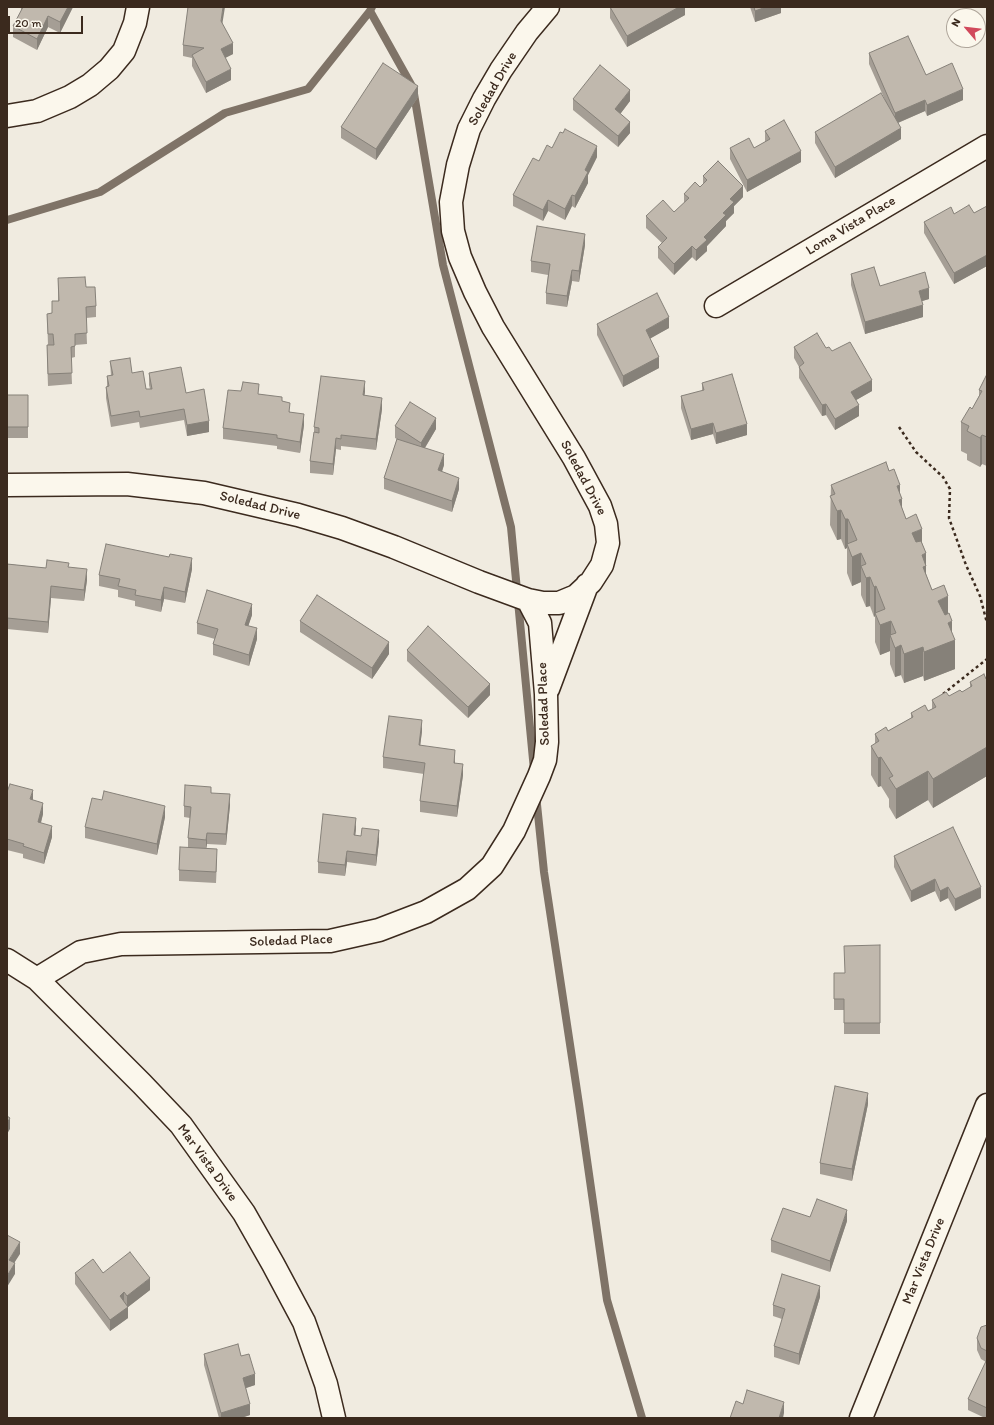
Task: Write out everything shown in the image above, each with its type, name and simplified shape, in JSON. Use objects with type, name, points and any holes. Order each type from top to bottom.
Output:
[{"type":"street","points":[[7,116],[37,111],[70,97],[90,85],[109,69],[124,51],[135,23],[138,7]]},
{"type":"street","name":"Soledad Drive","points":[[7,485],[127,484],[204,492],[298,515],[342,528],[528,600],[543,603],[560,603],[576,596],[587,585],[602,564],[608,543],[606,524],[600,506],[574,458],[497,334],[474,292],[460,257],[453,231],[451,202],[458,165],[469,130],[484,99],[522,38],[548,7]]},
{"type":"street","name":"Loma Vista Place","points":[[716,306],[987,146]]},
{"type":"street","points":[[546,694],[587,585]]},
{"type":"street","name":"Soledad Place","points":[[37,979],[81,952],[121,944],[330,941],[379,930],[426,912],[467,889],[492,866],[514,831],[545,760],[547,742],[546,694],[540,624],[528,600]]},
{"type":"street","name":"Mar Vista Drive","points":[[7,960],[37,979],[142,1084],[180,1125],[244,1213],[304,1322],[326,1384],[334,1418]]},
{"type":"street","name":"Mar Vista Drive","points":[[861,1418],[987,1105]]},
{"type":"path","points":[[899,427],[916,452],[943,477],[950,489],[948,518],[980,596],[987,623]]},
{"type":"path","points":[[941,696],[987,659]]},
{"type":"building","points":[[23,7],[68,7],[60,22],[48,16],[37,39],[13,26]]},
{"type":"building","points":[[188,7],[223,7],[221,21],[233,43],[221,49],[231,69],[206,82],[192,55],[204,48],[183,45]]},
{"type":"building","points":[[610,7],[679,7],[627,36]]},
{"type":"building","points":[[754,7],[766,7],[755,11]]},
{"type":"building","points":[[908,36],[926,75],[952,63],[963,89],[927,105],[925,100],[895,113],[869,53]]},
{"type":"building","points":[[383,63],[418,86],[376,149],[341,127]]},
{"type":"building","points":[[600,65],[630,90],[615,109],[630,122],[618,136],[573,99]]},
{"type":"building","points":[[881,93],[901,128],[835,167],[815,132]]},
{"type":"building","points":[[784,120],[801,151],[747,180],[730,148],[749,138],[754,148],[770,139],[765,131]]},
{"type":"building","points":[[565,129],[597,146],[585,170],[588,172],[575,196],[572,195],[565,209],[548,200],[543,210],[513,195],[533,158],[539,161],[547,145],[552,148],[560,132],[563,133]]},
{"type":"building","points":[[718,161],[743,186],[730,199],[734,202],[723,213],[726,215],[704,237],[707,240],[696,250],[692,246],[674,264],[658,247],[667,238],[646,216],[663,200],[674,212],[689,198],[684,194],[695,182],[700,187],[707,180],[703,176]]},
{"type":"building","points":[[969,205],[974,213],[987,206],[987,255],[954,273],[924,222],[951,207],[954,214]]},
{"type":"building","points":[[537,226],[585,234],[579,271],[572,270],[567,296],[546,293],[550,264],[531,261]]},
{"type":"building","points":[[874,267],[880,286],[925,272],[929,288],[919,291],[923,305],[865,322],[851,274]]},
{"type":"building","points":[[85,277],[86,287],[95,287],[96,306],[86,307],[87,333],[75,334],[75,346],[71,347],[72,373],[48,374],[47,345],[54,345],[53,334],[48,334],[47,314],[52,313],[52,301],[59,301],[58,278]]},
{"type":"building","points":[[657,293],[669,317],[646,330],[659,357],[623,376],[597,324]]},
{"type":"building","points":[[817,333],[826,348],[829,347],[832,351],[850,342],[872,380],[851,392],[859,405],[835,419],[826,404],[822,405],[799,367],[804,363],[794,347]]},
{"type":"building","points":[[130,358],[132,373],[143,371],[146,389],[152,389],[149,373],[181,367],[186,393],[204,389],[209,421],[187,425],[184,409],[140,417],[139,411],[111,416],[106,387],[109,386],[107,376],[113,375],[110,361]]},
{"type":"building","points":[[732,374],[747,424],[716,433],[713,423],[691,429],[681,396],[704,390],[702,383]]},
{"type":"building","points":[[987,374],[987,437],[982,435],[980,438],[967,431],[969,426],[961,422],[970,407],[972,409],[982,391],[979,390]]},
{"type":"building","points":[[321,376],[365,381],[363,395],[382,398],[376,439],[341,435],[341,439],[336,438],[333,464],[310,461],[314,432],[319,433],[319,428],[314,427]]},
{"type":"building","points":[[243,382],[259,384],[258,394],[282,397],[282,401],[290,403],[289,412],[304,414],[300,442],[277,438],[277,435],[223,428],[228,390],[241,391]]},
{"type":"building","points":[[7,395],[28,395],[28,427],[7,427]]},
{"type":"building","points":[[410,402],[436,418],[421,443],[395,426]]},
{"type":"building","points":[[397,439],[444,454],[438,470],[459,478],[452,501],[384,478]]},
{"type":"building","points":[[886,462],[889,471],[894,469],[900,485],[897,486],[902,499],[899,500],[906,519],[916,514],[922,529],[912,533],[916,542],[921,541],[926,553],[922,555],[926,566],[923,567],[932,590],[944,585],[948,596],[938,601],[945,615],[949,613],[952,621],[948,623],[955,640],[924,652],[923,647],[904,654],[901,645],[895,648],[890,635],[896,633],[891,621],[880,625],[875,613],[885,609],[876,586],[874,587],[870,577],[866,578],[861,566],[866,564],[861,553],[852,557],[847,544],[857,540],[848,519],[845,519],[841,510],[837,511],[830,496],[835,494],[831,485]]},
{"type":"building","points":[[106,544],[169,557],[170,554],[192,558],[185,592],[164,587],[161,600],[135,595],[136,590],[118,586],[120,579],[99,575]]},
{"type":"building","points":[[47,560],[69,563],[68,567],[87,569],[84,590],[51,586],[48,622],[7,618],[7,564],[46,568]]},
{"type":"building","points":[[207,590],[252,604],[245,625],[257,628],[249,655],[213,644],[218,629],[197,623]]},
{"type":"building","points":[[317,595],[389,642],[372,668],[300,621]]},
{"type":"building","points":[[428,626],[490,684],[468,707],[407,650]]},
{"type":"building","points":[[984,674],[986,679],[987,678],[987,747],[933,779],[928,771],[896,789],[889,778],[893,776],[881,757],[878,758],[871,746],[879,741],[875,734],[886,727],[888,731],[913,717],[911,713],[925,705],[928,711],[936,707],[932,700],[946,692],[949,696],[960,690],[962,692],[972,686],[970,682]]},
{"type":"building","points":[[389,716],[422,720],[419,745],[455,750],[454,763],[463,764],[457,806],[420,801],[425,763],[383,757]]},
{"type":"building","points":[[10,784],[33,790],[30,799],[43,803],[38,822],[52,826],[44,853],[23,846],[24,844],[7,839],[7,792]]},
{"type":"building","points":[[185,785],[211,787],[211,793],[230,794],[226,834],[207,833],[206,840],[188,838],[191,807],[184,806]]},
{"type":"building","points":[[104,791],[165,806],[157,844],[85,827],[92,798],[102,800]]},
{"type":"building","points":[[323,814],[356,818],[354,835],[361,836],[362,828],[379,830],[376,855],[347,851],[345,865],[318,862]]},
{"type":"building","points":[[953,827],[981,887],[955,899],[948,887],[940,891],[935,879],[911,891],[894,856]]},
{"type":"building","points":[[180,847],[217,849],[216,872],[179,870]]},
{"type":"building","points":[[880,945],[880,1023],[844,1023],[844,999],[834,999],[834,973],[845,973],[844,946]]},
{"type":"building","points":[[835,1086],[868,1093],[852,1169],[820,1163]]},
{"type":"building","points":[[7,1116],[10,1118],[7,1123]]},
{"type":"building","points":[[817,1199],[847,1210],[830,1261],[771,1240],[783,1208],[810,1217]]},
{"type":"building","points":[[7,1235],[20,1242],[9,1260],[15,1263],[7,1276]]},
{"type":"building","points":[[130,1252],[150,1278],[127,1296],[124,1292],[120,1296],[128,1307],[110,1320],[75,1273],[93,1259],[103,1273]]},
{"type":"building","points":[[782,1274],[820,1286],[799,1354],[774,1346],[785,1309],[773,1305]]},
{"type":"building","points":[[987,1325],[987,1351],[981,1348],[977,1338],[981,1327]]},
{"type":"building","points":[[238,1344],[241,1356],[249,1354],[255,1374],[243,1378],[250,1404],[221,1413],[204,1354]]},
{"type":"building","points":[[987,1359],[987,1408],[968,1399]]},
{"type":"building","points":[[747,1390],[784,1402],[779,1418],[730,1418],[736,1401],[743,1404]]},
{"type":"waterway","points":[[7,220],[100,192],[225,113],[308,89],[372,7]]},
{"type":"waterway","points":[[370,11],[413,88],[443,265],[511,527],[534,770]]},
{"type":"waterway","points":[[536,795],[544,872],[607,1300],[642,1418]]}]
